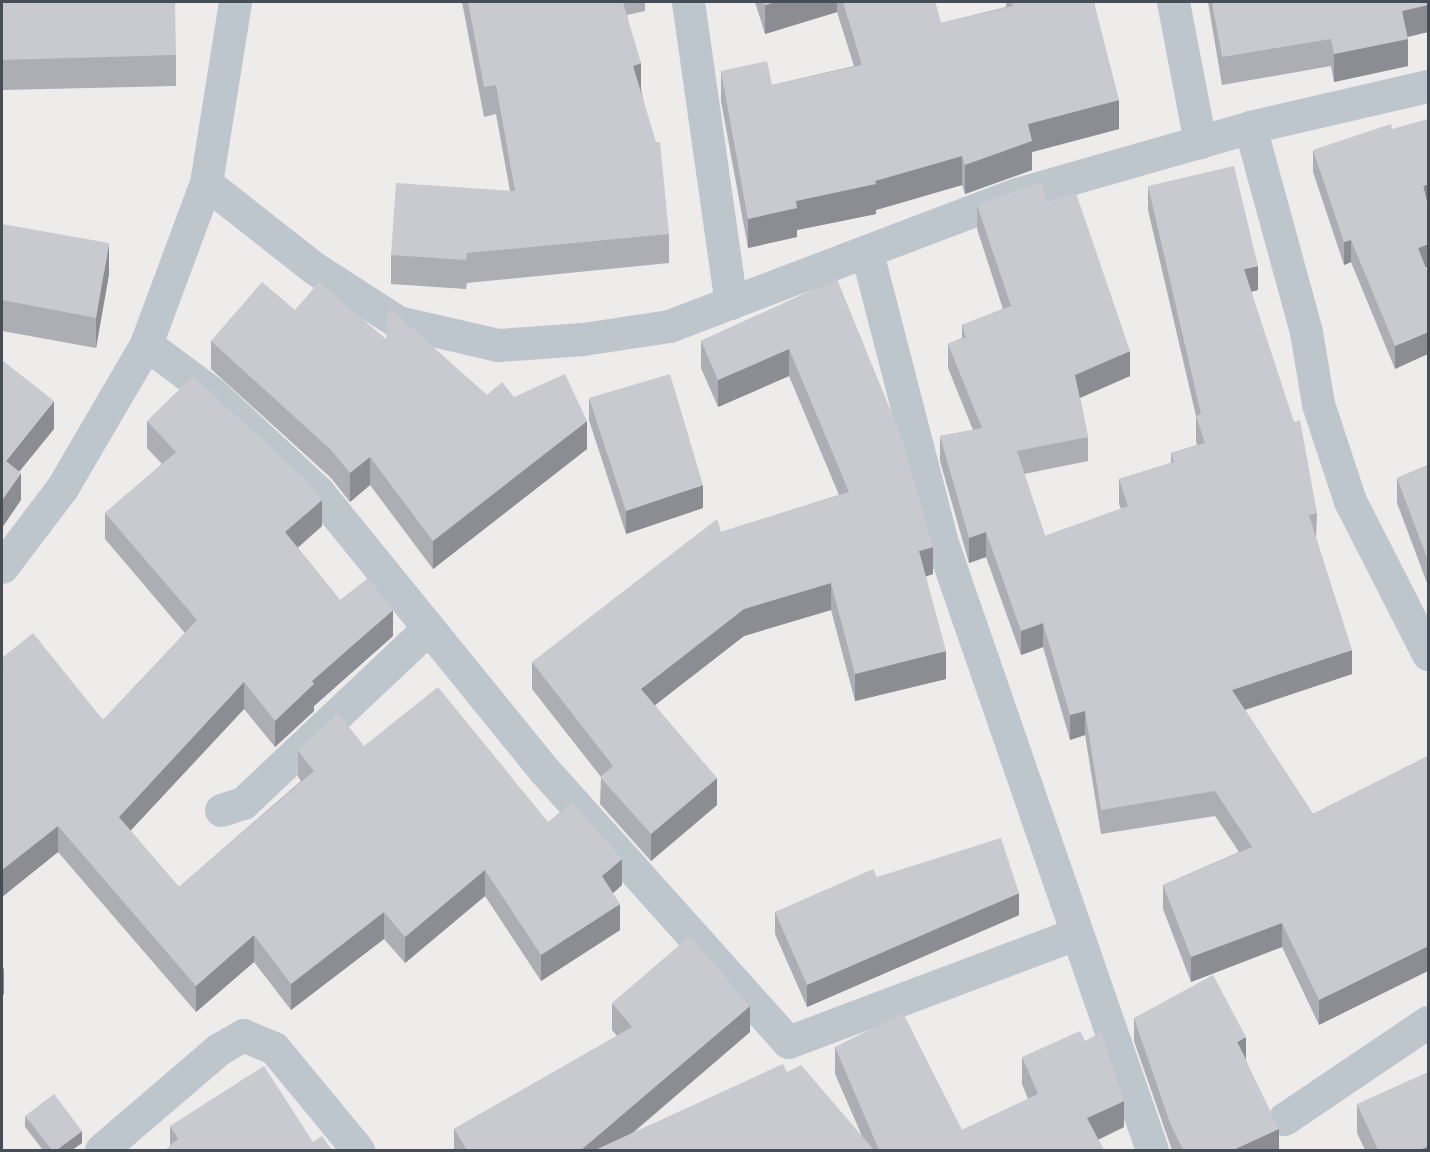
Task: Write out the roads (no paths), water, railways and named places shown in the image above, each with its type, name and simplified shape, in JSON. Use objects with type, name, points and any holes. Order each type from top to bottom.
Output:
[{"type":"street","points":[[2,567],[62,488],[146,344],[206,183],[235,2]]},
{"type":"street","points":[[688,2],[731,303]]},
{"type":"street","points":[[1173,2],[1200,142]]},
{"type":"street","points":[[206,183],[314,268],[398,322],[498,345],[583,339],[669,326],[1017,194],[1250,127],[1428,86]]},
{"type":"street","points":[[1250,127],[1306,332],[1318,404],[1350,501],[1428,654]]},
{"type":"street","points":[[867,252],[942,543],[1152,1150]]},
{"type":"street","points":[[146,344],[212,393],[318,492],[544,770],[788,1042],[1076,934]]},
{"type":"street","points":[[221,810],[243,802],[429,628]]},
{"type":"street","points":[[1284,1119],[1428,1022]]},
{"type":"street","points":[[101,1150],[219,1049],[243,1035],[274,1048],[358,1150]]}]
